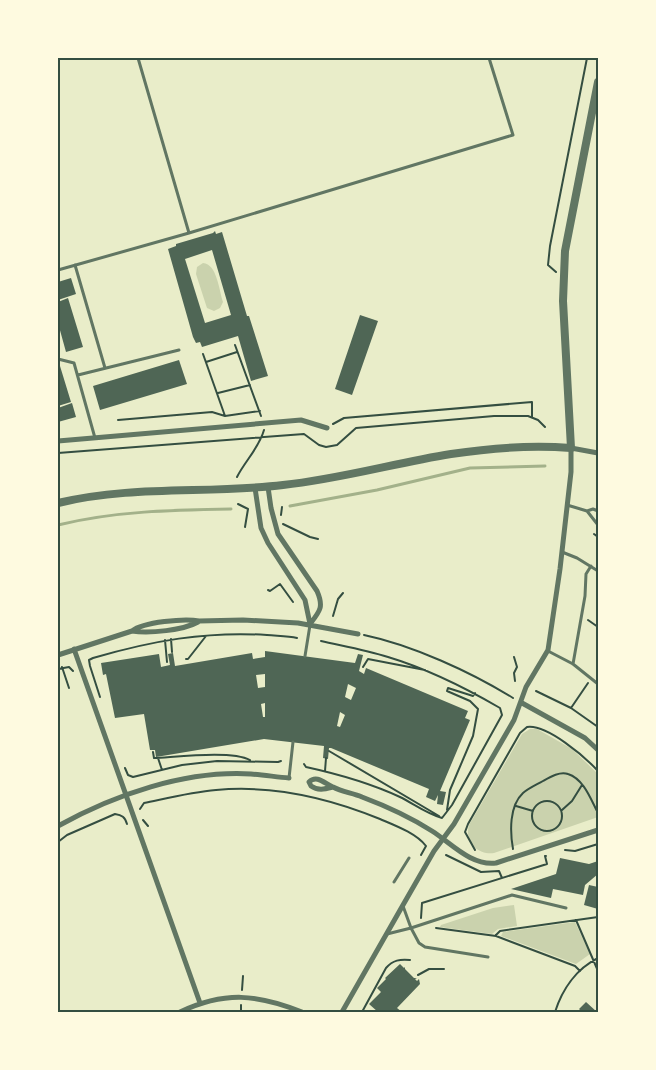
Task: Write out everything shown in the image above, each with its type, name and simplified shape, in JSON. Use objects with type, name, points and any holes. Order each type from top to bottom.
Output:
[{"type":"street","points":[[342,1012],[402,905],[434,851],[454,824],[514,720],[522,703],[526,687],[548,650],[553,627],[571,472],[563,301],[565,251],[598,82]]},
{"type":"street","points":[[58,441],[301,420],[327,428]]},
{"type":"street","points":[[58,503],[136,491],[268,487],[333,478],[452,454],[548,446],[598,453]]},
{"type":"street","points":[[268,487],[278,534],[317,591],[320,600],[321,610],[310,624]]},
{"type":"street","points":[[255,488],[261,528],[268,543],[305,600],[310,624]]},
{"type":"street","points":[[58,655],[132,632],[167,630],[192,626],[199,622],[243,620],[310,624],[358,634]]},
{"type":"street","points":[[74,649],[200,1003]]},
{"type":"street","points":[[522,703],[577,734],[598,750]]},
{"type":"street","points":[[58,826],[84,811],[126,794],[168,783],[211,776],[250,774],[289,778]]},
{"type":"street","points":[[333,787],[398,812],[476,860],[489,864],[598,830]]},
{"type":"street","points":[[180,1012],[200,1003],[222,999],[256,997],[302,1012]]},
{"type":"lane","points":[[138,58],[189,234]]},
{"type":"lane","points":[[58,270],[189,234],[513,135],[490,58]]},
{"type":"lane","points":[[75,265],[105,368]]},
{"type":"lane","points":[[78,375],[179,350]]},
{"type":"lane","points":[[58,359],[74,363],[96,438]]},
{"type":"lane","points":[[567,505],[587,511],[593,509],[598,511]]},
{"type":"lane","points":[[587,511],[598,525]]},
{"type":"lane","points":[[562,552],[598,571]]},
{"type":"lane","points":[[573,664],[586,574],[591,566]]},
{"type":"lane","points":[[305,656],[310,624]]},
{"type":"lane","points":[[548,650],[573,664],[598,684]]},
{"type":"lane","points":[[289,778],[293,742]]},
{"type":"lane","points":[[394,882],[409,858]]},
{"type":"lane","points":[[386,934],[421,925],[512,895],[566,908]]},
{"type":"lane","points":[[402,905],[419,943],[425,947],[488,957]]},
{"type":"path","points":[[563,278],[548,265],[548,255],[587,58]]},
{"type":"path","points":[[235,345],[262,416]]},
{"type":"path","points":[[206,362],[237,352]]},
{"type":"path","points":[[203,354],[225,416]]},
{"type":"path","points":[[218,394],[250,385]]},
{"type":"path","points":[[327,428],[344,418],[532,402],[532,417]]},
{"type":"path","points":[[118,420],[212,412],[225,416],[260,411]]},
{"type":"path","points":[[58,452],[254,436],[304,434],[319,445],[326,447],[337,445],[356,428],[494,416],[532,417],[545,427]]},
{"type":"path","points":[[237,477],[242,466],[262,437],[264,430]]},
{"type":"path","points":[[238,504],[248,509],[245,527]]},
{"type":"path","points":[[282,507],[280,517],[283,525],[318,539]]},
{"type":"path","points":[[594,534],[598,537]]},
{"type":"path","points":[[268,590],[270,591],[280,584],[293,602]]},
{"type":"path","points":[[334,616],[338,600],[343,593]]},
{"type":"path","points":[[581,615],[598,627]]},
{"type":"path","points":[[102,702],[89,660],[136,646],[171,639],[251,634],[297,638]]},
{"type":"path","points":[[358,634],[402,646],[438,660],[472,675],[522,703]]},
{"type":"path","points":[[186,659],[188,659],[206,636]]},
{"type":"path","points":[[171,639],[172,652]]},
{"type":"path","points":[[165,640],[167,662]]},
{"type":"path","points":[[321,641],[361,649],[426,670],[475,693],[500,708],[502,715],[442,818]]},
{"type":"path","points":[[360,653],[361,649]]},
{"type":"path","points":[[514,657],[517,667],[514,673],[515,681]]},
{"type":"path","points":[[363,667],[368,659],[426,670]]},
{"type":"path","points":[[62,667],[70,688]]},
{"type":"path","points":[[58,669],[69,667],[74,673]]},
{"type":"path","points":[[571,708],[592,678]]},
{"type":"path","points":[[447,812],[450,790],[473,736],[478,709],[470,701],[447,691],[448,688],[473,696],[475,693]]},
{"type":"path","points":[[536,691],[571,708],[598,727]]},
{"type":"path","points":[[481,854],[472,847],[465,832],[523,730],[527,727],[538,728],[580,753],[598,771]]},
{"type":"path","points":[[329,751],[442,818]]},
{"type":"path","points":[[153,752],[154,758],[211,755],[244,757],[252,761]]},
{"type":"path","points":[[158,758],[162,770]]},
{"type":"path","points":[[324,771],[326,758]]},
{"type":"path","points":[[123,762],[128,775],[134,777],[182,765],[217,761],[278,762],[281,760]]},
{"type":"path","points":[[304,764],[399,796],[442,818]]},
{"type":"path","points":[[506,851],[513,849],[511,830],[516,806],[522,794],[549,777],[562,773],[575,777],[582,785],[598,813]]},
{"type":"path","points":[[561,811],[572,801],[582,785]]},
{"type":"path","points":[[140,809],[144,803],[217,790],[264,790],[314,798],[355,809],[393,825],[422,841],[426,846],[421,855]]},
{"type":"path","points":[[544,801],[554,803],[561,811],[562,819],[560,824],[550,831],[541,830],[534,824],[532,815],[539,803],[544,801]]},
{"type":"path","points":[[516,806],[533,811]]},
{"type":"path","points":[[58,842],[67,835],[115,814],[125,818],[127,824]]},
{"type":"path","points":[[141,818],[148,826]]},
{"type":"path","points":[[550,831],[552,836]]},
{"type":"path","points":[[558,852],[568,849],[575,851],[598,844]]},
{"type":"path","points":[[421,925],[422,903],[547,864],[545,856],[552,854]]},
{"type":"path","points":[[496,936],[500,931],[598,917]]},
{"type":"path","points":[[576,920],[598,971]]},
{"type":"path","points":[[432,921],[434,928],[496,936],[575,966],[580,971]]},
{"type":"path","points":[[555,1012],[568,985],[580,971],[598,958]]},
{"type":"path","points":[[362,1012],[386,968],[396,960],[410,960]]},
{"type":"path","points":[[418,975],[429,969],[444,969]]},
{"type":"path","points":[[242,990],[243,976]]},
{"type":"path","points":[[241,1004],[241,1012]]},
{"type":"green space","points":[[203,263],[208,264],[214,273],[223,302],[220,308],[214,311],[207,308],[196,274],[197,267]]},
{"type":"green space","points":[[530,729],[537,729],[572,749],[598,774],[598,817],[494,853],[478,850],[470,842],[469,825],[522,734]]},
{"type":"green space","points":[[514,905],[517,926],[498,929],[492,934],[440,927],[441,925],[493,908]]},
{"type":"green space","points":[[575,922],[590,954],[576,964],[501,936],[503,932]]},
{"type":"building","points":[[215,231],[216,234],[222,232],[247,316],[249,316],[268,376],[251,381],[238,336],[202,347],[200,342],[196,343],[193,337],[168,249],[176,246],[176,244]],"holes":[[[212,250],[231,315],[205,323],[185,259]]]},
{"type":"building","points":[[71,278],[76,294],[58,300],[58,282]]},
{"type":"building","points":[[68,298],[83,347],[66,352],[58,323],[58,302]]},
{"type":"building","points":[[360,315],[378,321],[352,395],[335,389]]},
{"type":"building","points":[[179,360],[187,384],[100,410],[93,386]]},
{"type":"building","points":[[60,366],[71,402],[58,406],[58,367]]},
{"type":"building","points":[[72,403],[76,417],[58,422],[58,408]]},
{"type":"building","points":[[265,651],[355,663],[358,654],[363,655],[359,671],[364,674],[366,668],[468,711],[465,718],[470,720],[440,791],[446,792],[443,805],[437,804],[438,795],[435,801],[426,797],[429,789],[331,748],[329,748],[328,759],[323,758],[324,746],[264,739],[156,757],[155,750],[150,750],[144,714],[115,718],[106,674],[103,675],[101,663],[159,654],[161,667],[170,665],[168,654],[173,653],[175,666],[252,653],[253,659],[265,657]],"holes":[[[265,674],[265,687],[258,688],[256,675]],[[348,684],[356,688],[351,700],[345,697]],[[265,703],[265,717],[263,717],[261,704]],[[340,712],[345,715],[340,727],[337,726]]]},
{"type":"building","points":[[560,858],[589,864],[598,861],[598,874],[585,885],[583,895],[553,889],[551,898],[511,889],[556,874]]},
{"type":"building","points":[[589,885],[598,887],[598,909],[584,905]]},
{"type":"building","points":[[400,964],[414,978],[417,978],[415,979],[417,981],[419,979],[420,984],[397,1008],[402,1012],[378,1012],[369,1004],[381,992],[377,988]]},
{"type":"building","points":[[586,1002],[597,1012],[582,1012],[579,1009]]},
{"type":"waterway","points":[[290,506],[377,490],[470,468],[545,466]]},
{"type":"waterway","points":[[58,525],[122,514],[231,509]]}]
